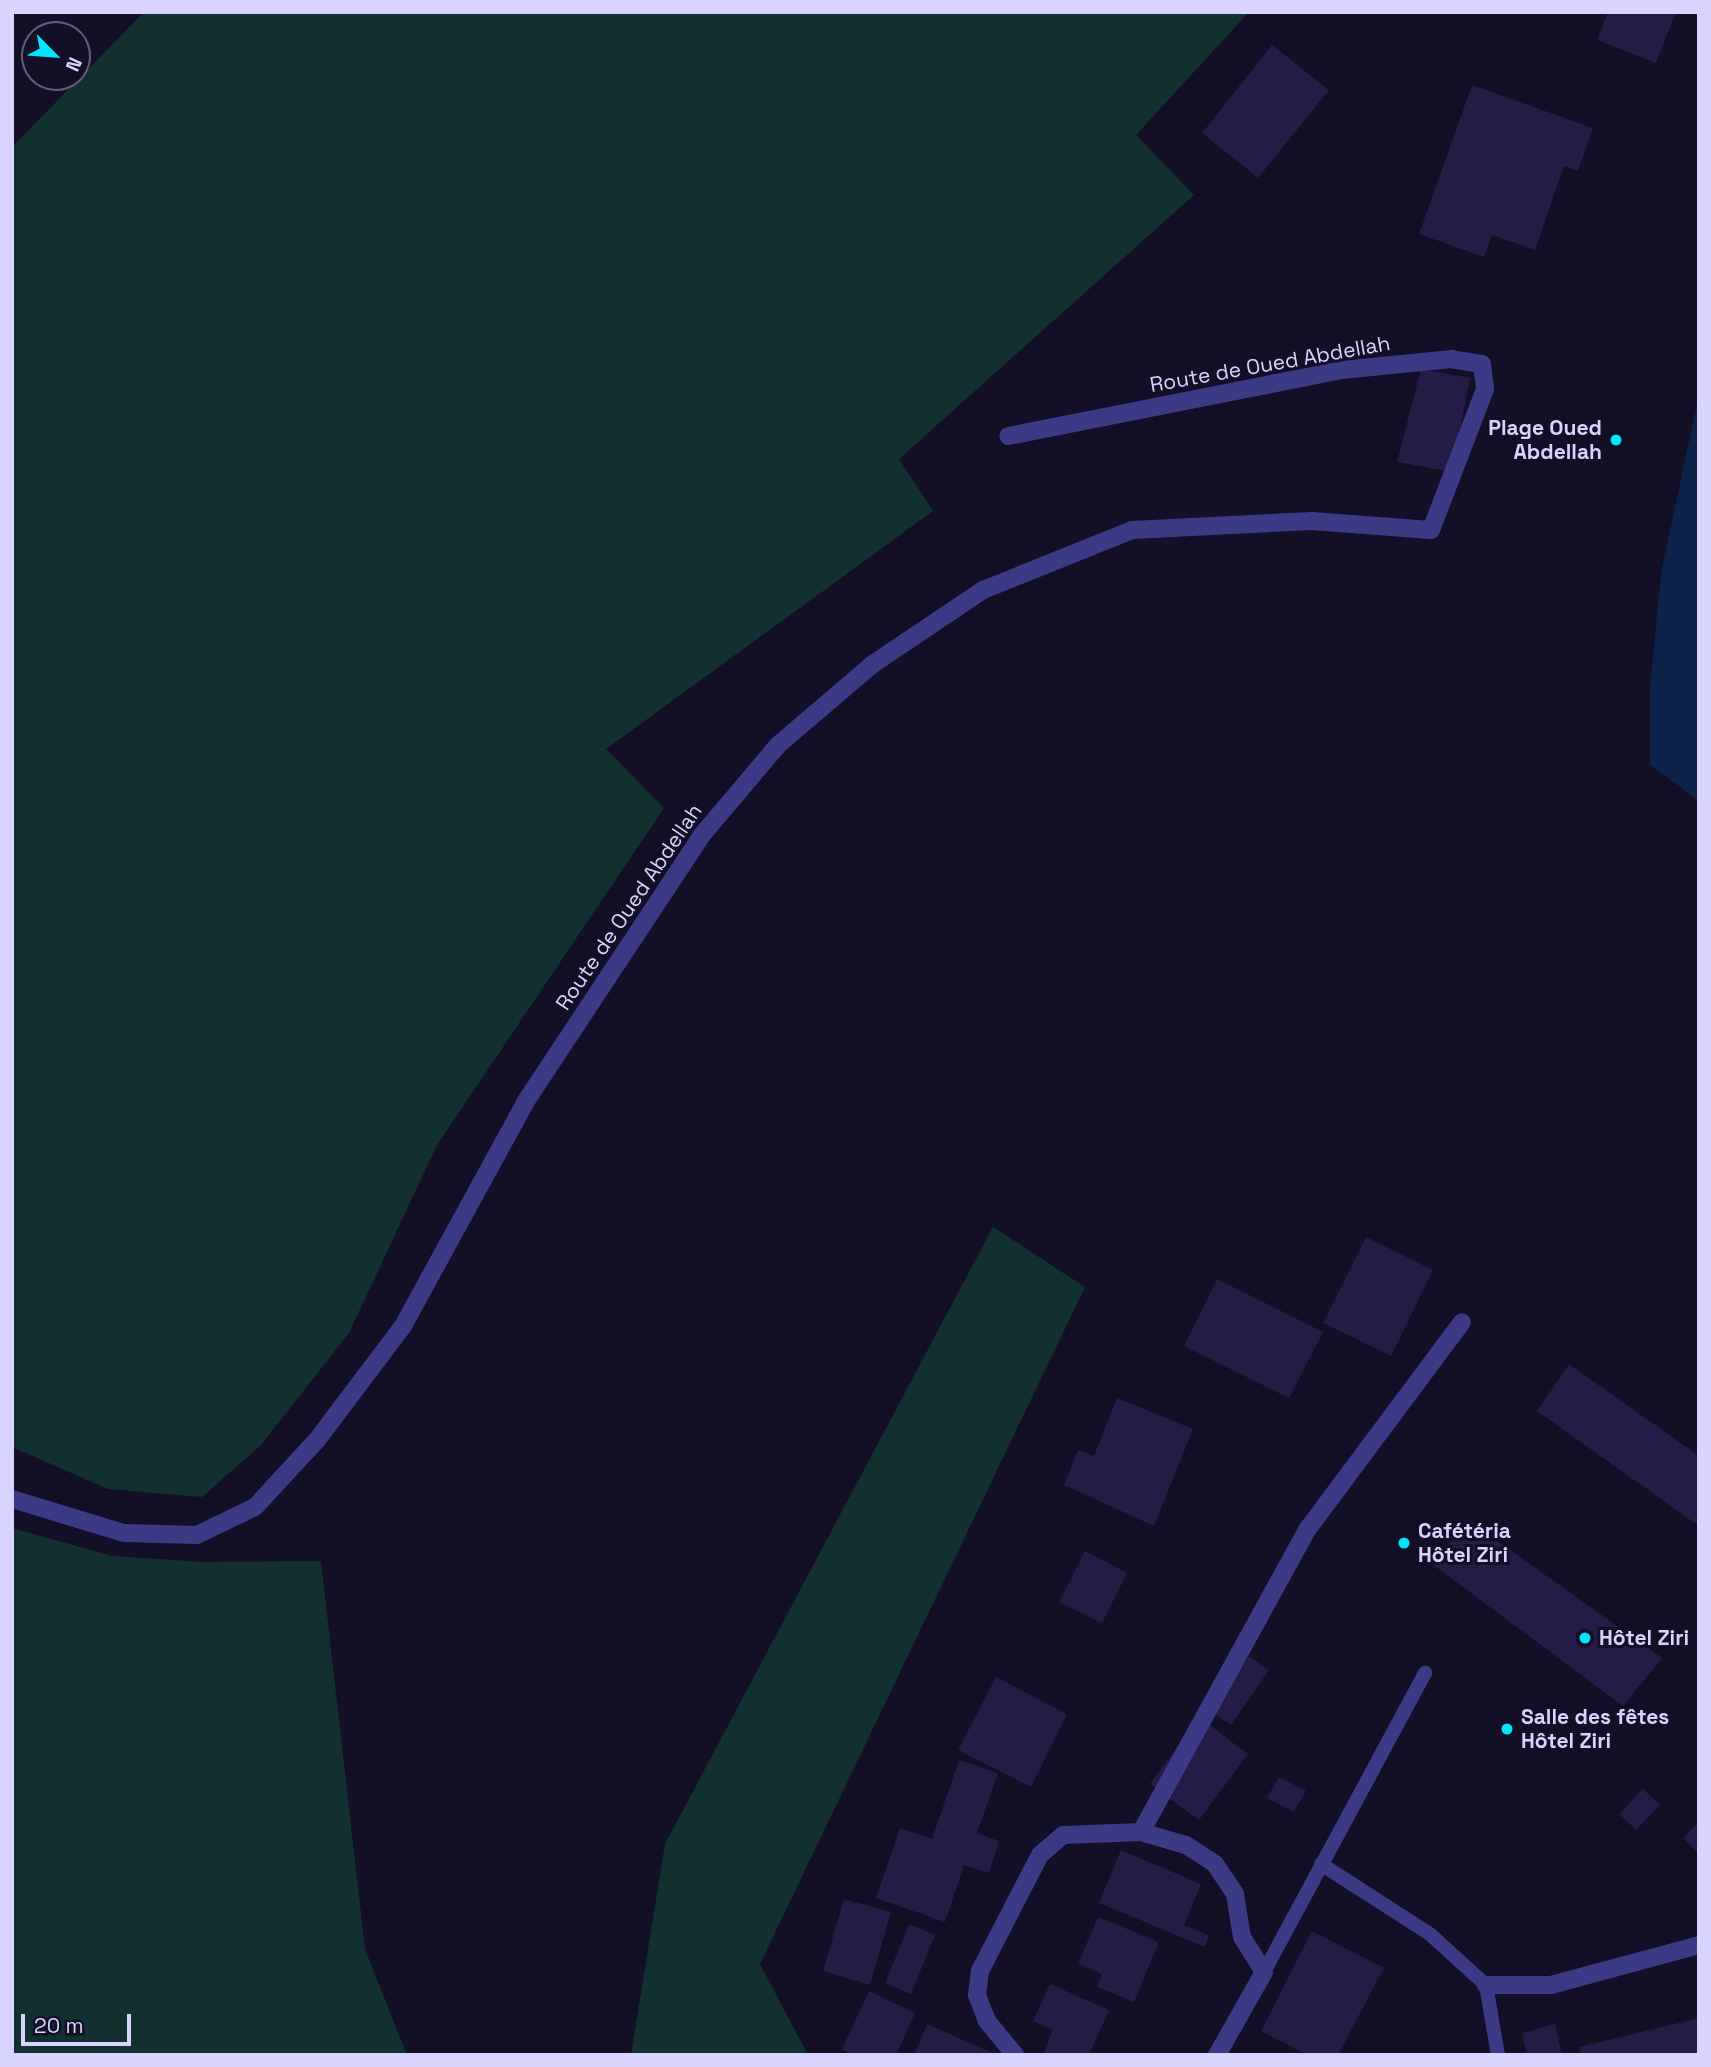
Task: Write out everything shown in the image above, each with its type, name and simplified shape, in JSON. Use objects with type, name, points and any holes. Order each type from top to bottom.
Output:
[{"type":"street","name":"Route de Oued Abdellah","points":[[12,1499],[124,1533],[197,1535],[255,1507],[317,1440],[403,1326],[528,1098],[702,835],[778,745],[873,664],[983,590],[1132,530],[1312,521],[1431,530],[1485,389],[1482,364],[1452,359],[1342,370],[1008,436]]},
{"type":"street","points":[[1141,1832],[1307,1530],[1462,1322]]},
{"type":"street","points":[[1015,2055],[987,2021],[977,1995],[980,1971],[1040,1856],[1063,1835],[1141,1832],[1186,1845],[1215,1864],[1235,1894],[1242,1937],[1264,1972],[1217,2055]]},
{"type":"street","points":[[1486,1984],[1551,1986],[1699,1945]]},
{"type":"lane","points":[[1264,1972],[1425,1674]]},
{"type":"lane","points":[[1321,1864],[1431,1935],[1486,1984],[1498,2055]]},
{"type":"green space","points":[[144,12],[1249,12],[1136,135],[1194,195],[899,459],[933,511],[606,749],[664,808],[437,1145],[349,1333],[261,1445],[202,1497],[108,1489],[12,1447],[12,147],[67,91],[91,91],[91,66]]},
{"type":"green space","points":[[993,1227],[1085,1287],[760,1964],[808,2055],[631,2055],[665,1844]]},
{"type":"green space","points":[[12,1528],[112,1556],[204,1562],[321,1561],[365,1949],[407,2055],[12,2055]]},
{"type":"water","points":[[1699,394],[1699,801],[1650,765],[1650,686],[1661,573]]},
{"type":"building","points":[[1608,12],[1676,12],[1656,63],[1597,40]]},
{"type":"building","points":[[1272,45],[1329,90],[1258,178],[1202,133]]},
{"type":"building","points":[[1472,85],[1593,128],[1578,171],[1564,166],[1535,250],[1492,235],[1484,257],[1419,234]]},
{"type":"building","points":[[1421,369],[1470,378],[1452,472],[1397,462]]},
{"type":"building","points":[[1366,1237],[1433,1270],[1391,1356],[1323,1323]]},
{"type":"building","points":[[1217,1279],[1323,1332],[1289,1398],[1184,1346]]},
{"type":"building","points":[[1569,1364],[1699,1456],[1699,1526],[1537,1411]]},
{"type":"building","points":[[1117,1398],[1193,1429],[1154,1526],[1064,1485],[1078,1450],[1094,1456]]},
{"type":"building","points":[[1468,1520],[1662,1658],[1623,1706],[1432,1564]]},
{"type":"building","points":[[1085,1551],[1127,1573],[1102,1623],[1059,1602]]},
{"type":"building","points":[[1249,1656],[1269,1670],[1231,1725],[1210,1711]]},
{"type":"building","points":[[996,1677],[1067,1714],[1031,1787],[958,1750]]},
{"type":"building","points":[[1199,1717],[1248,1754],[1199,1820],[1150,1784]]},
{"type":"building","points":[[959,1760],[998,1773],[977,1833],[999,1841],[989,1873],[964,1865],[945,1922],[876,1898],[900,1828],[932,1839]]},
{"type":"building","points":[[1279,1777],[1306,1791],[1294,1812],[1267,1798]]},
{"type":"building","points":[[1643,1789],[1660,1805],[1636,1830],[1619,1814]]},
{"type":"building","points":[[1699,1822],[1699,1854],[1683,1838]]},
{"type":"building","points":[[1121,1850],[1201,1884],[1184,1925],[1209,1935],[1205,1947],[1099,1903]]},
{"type":"building","points":[[844,1899],[891,1912],[870,1985],[823,1971]]},
{"type":"building","points":[[1098,1917],[1159,1942],[1134,2002],[1097,1987],[1102,1974],[1078,1964]]},
{"type":"building","points":[[909,1924],[935,1935],[911,1994],[885,1983]]},
{"type":"building","points":[[1312,1931],[1384,1968],[1338,2055],[1307,2055],[1261,2031]]},
{"type":"building","points":[[1050,1984],[1109,2010],[1089,2055],[1043,2054],[1053,2030],[1033,2021]]},
{"type":"building","points":[[869,1991],[915,2013],[896,2055],[854,2055],[842,2049]]},
{"type":"building","points":[[1699,2018],[1699,2055],[1581,2055],[1579,2047]]},
{"type":"building","points":[[927,2024],[997,2055],[914,2055]]},
{"type":"building","points":[[1555,2024],[1562,2055],[1527,2055],[1522,2033]]},
{"type":"place","name":"Plage Oued Abdellah","points":[[1616,440]]},
{"type":"place","name":"Cafétéria Hôtel Ziri","points":[[1404,1543]]},
{"type":"place","name":"Hôtel Ziri","points":[[1585,1638]]},
{"type":"place","name":"Salle des fêtes Hôtel Ziri","points":[[1507,1729]]}]
